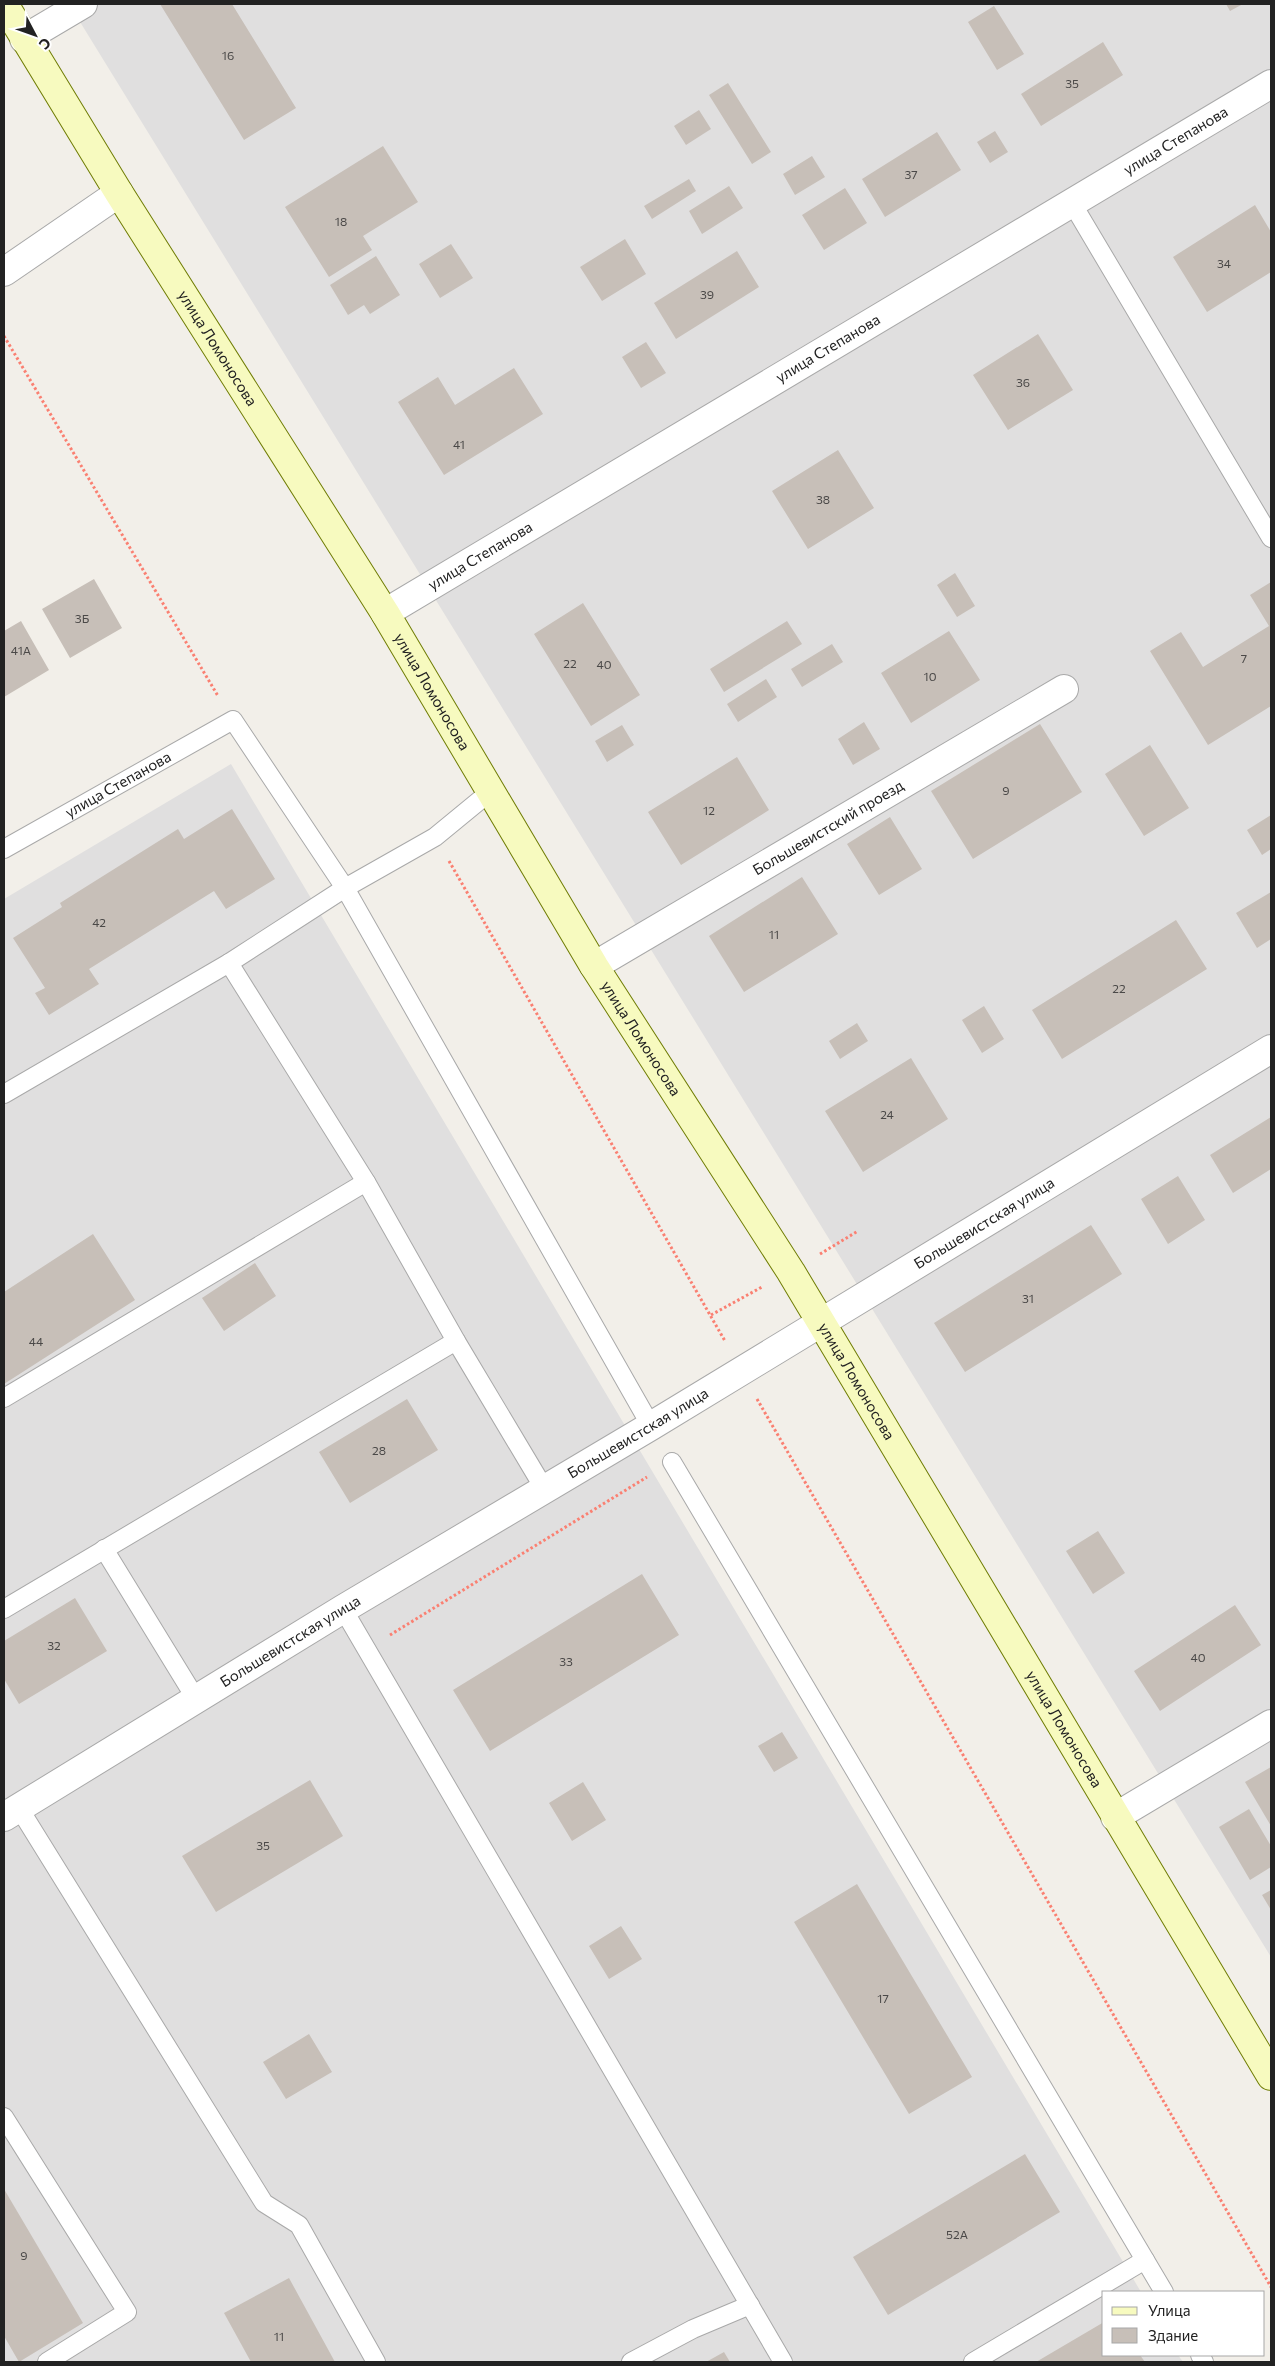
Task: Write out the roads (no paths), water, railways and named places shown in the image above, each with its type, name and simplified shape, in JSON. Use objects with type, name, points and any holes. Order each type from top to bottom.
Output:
[{"type":"main road","name":"улица Ломоносова","points":[[4,4],[119,193],[385,613],[594,966],[791,1272],[1271,2076]]},
{"type":"street","points":[[24,39],[82,4]]},
{"type":"street","name":"улица Степанова","points":[[385,613],[1271,84]]},
{"type":"street","points":[[4,272],[119,193]]},
{"type":"street","name":"Большевистский проезд","points":[[594,966],[1064,689]]},
{"type":"street","name":"Большевистская улица","points":[[12,1813],[343,1609],[545,1490],[1271,1049]]},
{"type":"street","points":[[1115,1817],[1271,1724]]},
{"type":"lane","points":[[1072,203],[1271,538]]},
{"type":"lane","name":"улица Степанова","points":[[4,850],[233,720],[345,888]]},
{"type":"lane","points":[[4,1094],[229,963],[345,888],[435,837],[491,791]]},
{"type":"lane","points":[[345,888],[651,1426]]},
{"type":"lane","points":[[229,963],[366,1182],[456,1341],[545,1490]]},
{"type":"lane","points":[[4,1398],[366,1182]]},
{"type":"lane","points":[[4,1609],[456,1341]]},
{"type":"lane","points":[[672,1462],[1163,2291]]},
{"type":"lane","points":[[104,1549],[196,1699]]},
{"type":"lane","points":[[343,1609],[783,2362]]},
{"type":"lane","points":[[12,1813],[264,2203],[299,2225],[376,2362]]},
{"type":"lane","points":[[4,2116],[126,2312],[47,2362]]},
{"type":"lane","points":[[973,2362],[1145,2260]]},
{"type":"lane","points":[[631,2362],[692,2329],[750,2305]]}]
